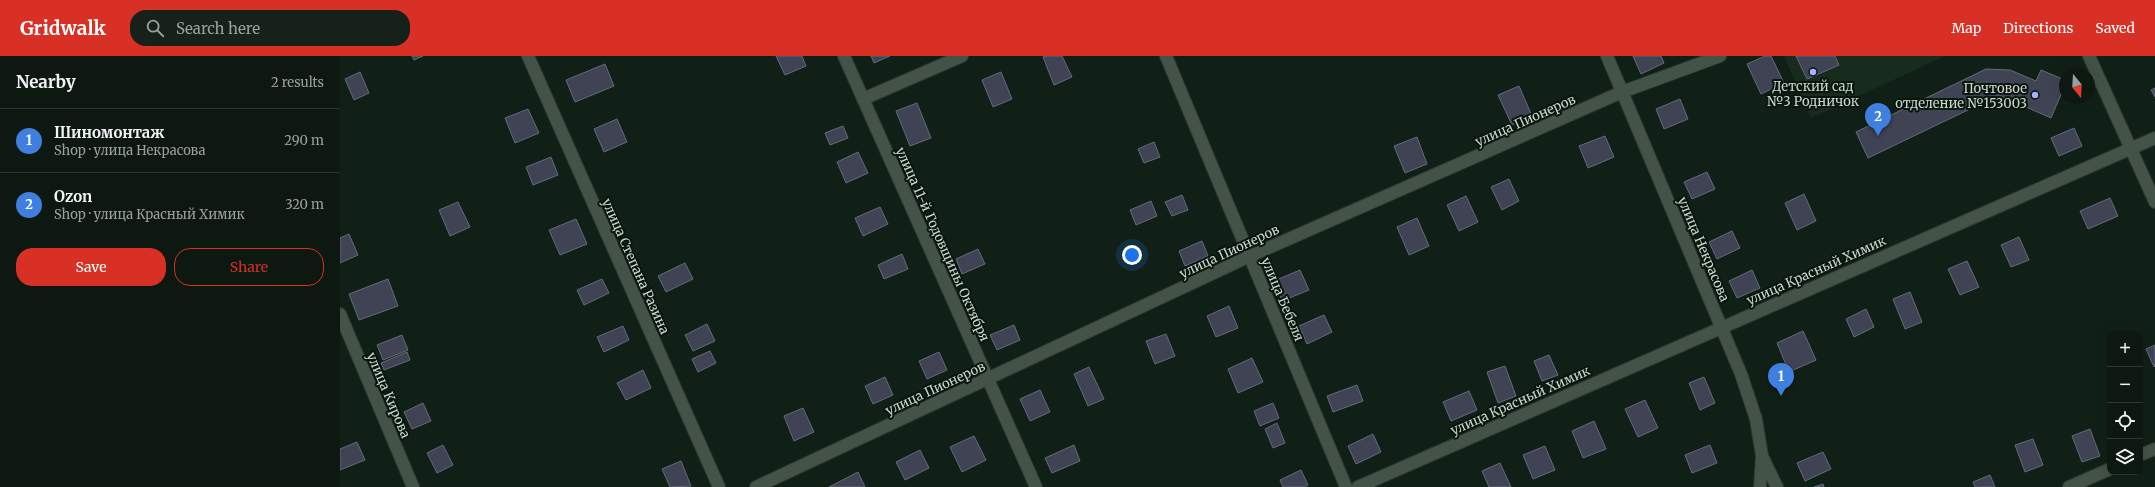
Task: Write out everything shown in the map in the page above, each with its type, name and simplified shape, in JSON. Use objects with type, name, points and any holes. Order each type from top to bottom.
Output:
[{"type":"street","name":"улица Степана Разина","points":[[528,56],[719,487]]},
{"type":"street","name":"улица 11-й Годовщины Октября","points":[[844,56],[1036,487]]},
{"type":"street","points":[[863,99],[962,56]]},
{"type":"street","name":"улица Бебеля","points":[[1166,56],[1346,487]]},
{"type":"street","name":"улица Некрасова","points":[[1607,56],[1741,374],[1756,419],[1762,456],[1760,487]]},
{"type":"street","name":"улица Пионеров","points":[[756,487],[1250,256],[1622,92],[1720,56]]},
{"type":"street","points":[[2089,56],[2155,202]]},
{"type":"street","name":"улица Красный Химик","points":[[1358,487],[2155,138]]},
{"type":"street","name":"улица Кирова","points":[[340,314],[413,487]]},
{"type":"street","points":[[2143,455],[2155,449]]},
{"type":"street","name":"улица Некрасова","points":[[1762,456],[1777,487]]},
{"type":"street","points":[[2069,487],[2107,470]]},
{"type":"shaded area","points":[[1784,56],[1945,56],[1811,118]]},
{"type":"building","points":[[412,56],[423,56],[414,60]]},
{"type":"building","points":[[776,56],[802,56],[806,66],[785,75]]},
{"type":"building","points":[[871,56],[890,56],[874,63]]},
{"type":"building","points":[[1062,56],[1072,77],[1054,85],[1043,57]]},
{"type":"building","points":[[1633,56],[1661,56],[1664,63],[1641,74]]},
{"type":"building","points":[[1765,56],[1771,56],[1784,83],[1761,94],[1747,64]]},
{"type":"building","name":"Детский сад №3 Родничок","points":[[1796,56],[1835,56],[1839,65],[1807,79]]},
{"type":"building","points":[[605,64],[614,86],[575,102],[566,80]]},
{"type":"building","points":[[1986,69],[2010,70],[2036,81],[2041,70],[2059,78],[2059,99],[2051,118],[1999,95],[1868,158],[1856,132]]},
{"type":"building","points":[[360,72],[369,93],[354,100],[345,79]]},
{"type":"building","points":[[1001,72],[1012,99],[993,107],[982,80]]},
{"type":"building","points":[[1519,86],[1532,116],[1512,125],[1498,95]]},
{"type":"building","points":[[2155,88],[2155,97],[2151,90]]},
{"type":"building","points":[[1680,99],[1688,119],[1664,129],[1656,109]]},
{"type":"building","points":[[917,103],[931,138],[910,146],[896,111]]},
{"type":"building","points":[[528,109],[539,133],[515,143],[505,118]]},
{"type":"building","points":[[617,119],[627,142],[604,152],[594,129]]},
{"type":"building","points":[[843,126],[848,138],[830,145],[825,133]]},
{"type":"building","points":[[2074,128],[2082,146],[2059,156],[2051,138]]},
{"type":"building","points":[[1605,136],[1614,157],[1588,168],[1579,146]]},
{"type":"building","points":[[1417,137],[1427,164],[1405,173],[1394,146]]},
{"type":"building","points":[[1154,142],[1160,157],[1144,163],[1138,149]]},
{"type":"building","points":[[858,152],[868,173],[846,183],[837,162]]},
{"type":"building","points":[[551,157],[558,175],[533,185],[526,167]]},
{"type":"building","points":[[1707,172],[1715,189],[1692,199],[1684,182]]},
{"type":"building","points":[[1509,179],[1519,201],[1502,210],[1491,187]]},
{"type":"building","points":[[1804,194],[1816,221],[1797,230],[1785,203]]},
{"type":"building","points":[[1182,195],[1188,210],[1172,216],[1165,202]]},
{"type":"building","points":[[1466,196],[1478,222],[1459,231],[1447,205]]},
{"type":"building","points":[[2110,198],[2118,216],[2088,229],[2080,211]]},
{"type":"building","points":[[1151,201],[1157,216],[1136,225],[1130,210]]},
{"type":"building","points":[[458,202],[470,227],[450,236],[439,210]]},
{"type":"building","points":[[880,207],[888,224],[863,236],[855,218]]},
{"type":"building","points":[[1417,218],[1429,246],[1409,255],[1397,227]]},
{"type":"building","points":[[576,219],[587,244],[560,255],[549,230]]},
{"type":"building","points":[[1732,231],[1740,248],[1717,259],[1709,242]]},
{"type":"building","points":[[349,234],[358,255],[340,263],[340,238]]},
{"type":"building","points":[[2019,237],[2029,260],[2011,267],[2001,245]]},
{"type":"building","points":[[1202,241],[1208,256],[1185,266],[1179,251]]},
{"type":"building","points":[[978,249],[985,264],[962,274],[956,259]]},
{"type":"building","points":[[902,254],[908,269],[884,279],[878,265]]},
{"type":"building","points":[[1967,261],[1979,287],[1960,295],[1948,269]]},
{"type":"building","points":[[685,263],[693,279],[666,292],[658,276]]},
{"type":"building","points":[[1300,270],[1309,290],[1282,301],[1274,281]]},
{"type":"building","points":[[1752,270],[1760,288],[1737,298],[1729,281]]},
{"type":"building","points":[[388,279],[398,306],[359,320],[349,294]]},
{"type":"building","points":[[602,279],[609,293],[584,305],[577,290]]},
{"type":"building","points":[[1910,292],[1922,322],[1905,329],[1893,299]]},
{"type":"building","points":[[1229,306],[1238,328],[1216,337],[1207,316]]},
{"type":"building","points":[[1866,309],[1874,327],[1854,337],[1846,319]]},
{"type":"building","points":[[1324,315],[1332,332],[1307,344],[1299,326]]},
{"type":"building","points":[[707,324],[715,341],[693,351],[685,335]]},
{"type":"building","points":[[1014,325],[1020,340],[997,350],[990,335]]},
{"type":"building","points":[[623,326],[629,340],[604,352],[597,337]]},
{"type":"building","points":[[1803,331],[1816,360],[1789,372],[1777,343]]},
{"type":"building","points":[[1166,334],[1175,356],[1155,364],[1146,341]]},
{"type":"building","points":[[402,335],[408,350],[383,360],[377,345]]},
{"type":"building","points":[[2155,345],[2155,366],[2154,367],[2146,349]]},
{"type":"building","points":[[710,351],[716,363],[698,372],[692,359]]},
{"type":"building","points":[[407,352],[410,360],[384,370],[381,363]]},
{"type":"building","points":[[939,352],[947,370],[927,379],[919,361]]},
{"type":"building","points":[[1549,355],[1558,375],[1542,381],[1534,361]]},
{"type":"building","points":[[1252,358],[1263,382],[1238,393],[1228,369]]},
{"type":"building","points":[[1505,366],[1516,396],[1498,403],[1487,372]]},
{"type":"building","points":[[1089,367],[1104,399],[1088,406],[1074,374]]},
{"type":"building","points":[[643,370],[651,388],[626,400],[617,383]]},
{"type":"building","points":[[885,377],[893,395],[873,404],[865,386]]},
{"type":"building","points":[[1704,377],[1715,403],[1700,410],[1689,383]]},
{"type":"building","points":[[1357,385],[1363,401],[1333,412],[1327,396]]},
{"type":"building","points":[[1040,390],[1050,412],[1030,421],[1020,399]]},
{"type":"building","points":[[1469,391],[1477,410],[1451,421],[1443,402]]},
{"type":"building","points":[[1645,400],[1658,428],[1638,437],[1625,409]]},
{"type":"building","points":[[423,403],[431,421],[412,429],[404,412]]},
{"type":"building","points":[[1273,403],[1279,418],[1260,426],[1254,411]]},
{"type":"building","points":[[803,408],[814,432],[794,441],[784,416]]},
{"type":"building","points":[[1594,421],[1606,449],[1583,458],[1572,431]]},
{"type":"building","points":[[1277,423],[1285,443],[1273,448],[1265,429]]},
{"type":"building","points":[[2090,429],[2100,456],[2082,462],[2072,436]]},
{"type":"building","points":[[1373,434],[1381,452],[1356,464],[1348,446]]},
{"type":"building","points":[[974,436],[986,460],[962,472],[950,447]]},
{"type":"building","points":[[2033,439],[2043,465],[2025,472],[2015,445]]},
{"type":"building","points":[[357,442],[365,460],[340,470],[340,449]]},
{"type":"building","points":[[443,445],[453,465],[437,473],[427,453]]},
{"type":"building","points":[[1074,445],[1080,461],[1052,473],[1045,458]]},
{"type":"building","points":[[1710,445],[1717,463],[1692,473],[1685,455]]},
{"type":"building","points":[[1545,446],[1555,470],[1533,479],[1523,455]]},
{"type":"building","points":[[920,450],[929,468],[905,480],[896,462]]},
{"type":"building","points":[[1823,452],[1831,469],[1805,481],[1797,463]]},
{"type":"building","points":[[681,461],[691,486],[670,487],[662,469]]},
{"type":"building","points":[[1500,463],[1511,487],[1489,487],[1482,471]]},
{"type":"building","points":[[1301,470],[1308,485],[1304,487],[1283,487],[1280,480]]},
{"type":"building","points":[[858,472],[865,487],[829,487]]},
{"type":"building","points":[[1990,475],[1995,487],[1975,487],[1973,482]]},
{"type":"building","points":[[1823,484],[1824,487],[1814,487]]},
{"type":"place","name":"Детский сад №3 Родничок","points":[[1813,72]]},
{"type":"place","name":"Почтовое отделение №153003","points":[[2035,95]]},
{"type":"place","name":"Ozon","points":[[1878,136]]},
{"type":"place","name":"Шиномонтаж","points":[[1781,396]]}]
